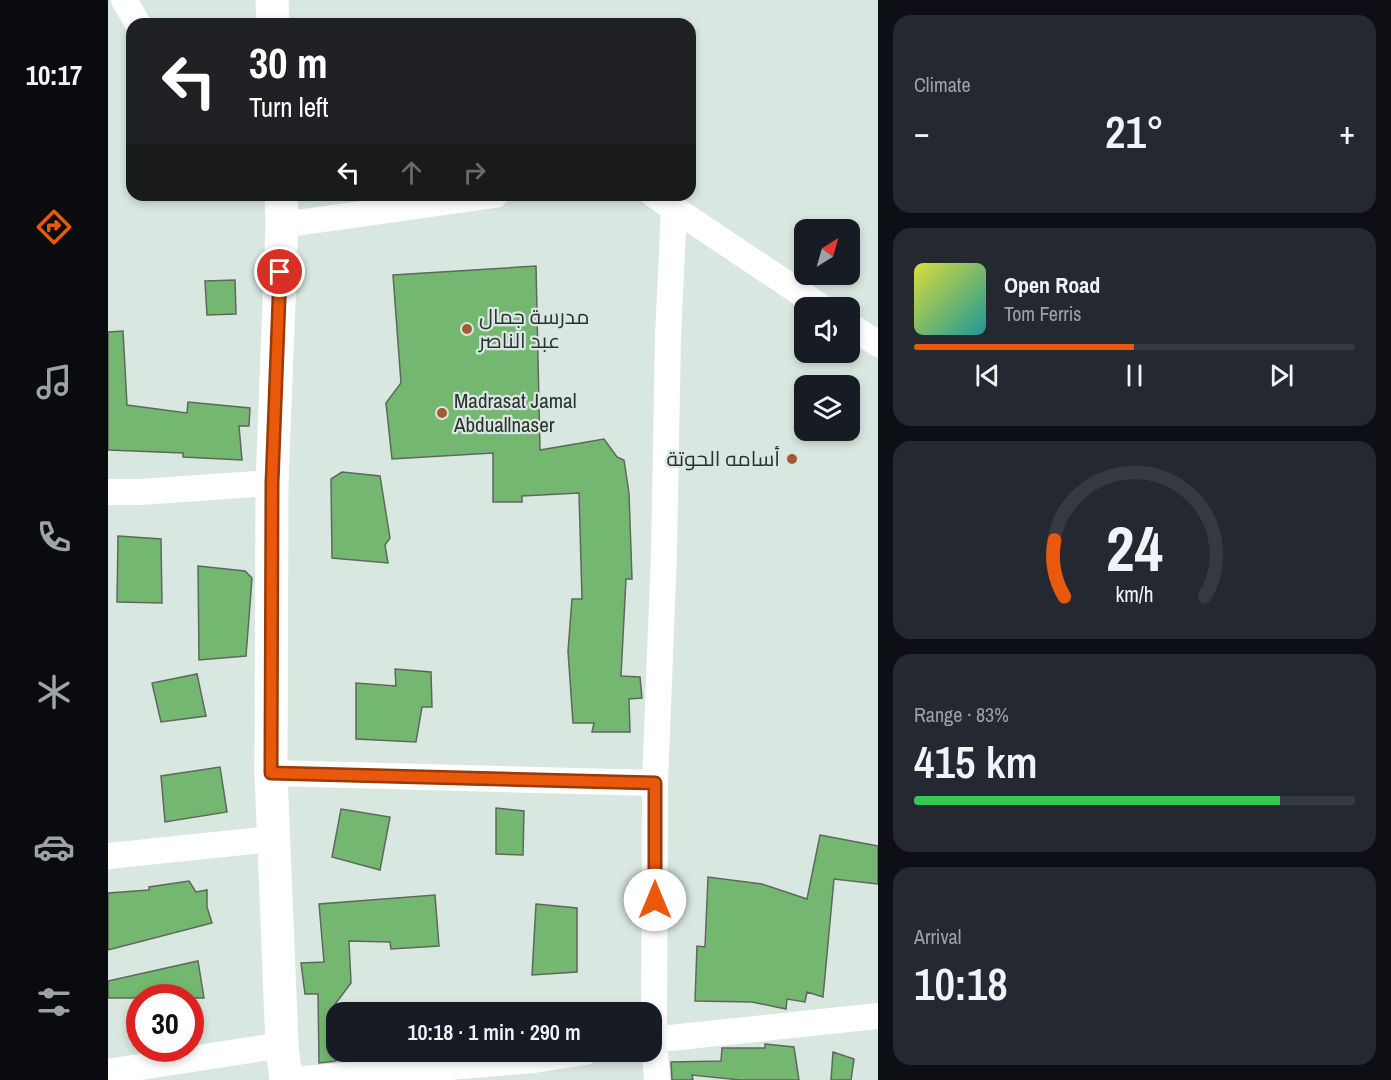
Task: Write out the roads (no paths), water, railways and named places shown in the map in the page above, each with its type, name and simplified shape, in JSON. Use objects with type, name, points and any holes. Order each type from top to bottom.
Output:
[{"type":"street","points":[[124,0],[134,18]]},
{"type":"street","points":[[272,0],[273,18]]},
{"type":"street","points":[[286,1080],[282,1046],[271,773],[272,483],[281,210],[409,201]]},
{"type":"street","points":[[664,202],[806,297]]},
{"type":"street","points":[[652,1002],[655,783],[664,552],[668,325],[664,202]]},
{"type":"street","points":[[860,332],[878,344]]},
{"type":"street","points":[[108,492],[272,483]]},
{"type":"street","points":[[271,773],[655,783]]},
{"type":"street","points":[[108,856],[272,839]]},
{"type":"street","points":[[662,1039],[878,1016]]},
{"type":"street","points":[[108,1072],[282,1046]]},
{"type":"street","points":[[292,1080],[535,1070],[557,1062]]},
{"type":"street","points":[[655,1062],[657,1080]]},
{"type":"place","name":"مدرسة جمال عبد الناصر","points":[[467,329]]},
{"type":"place","name":"Madrasat Jamal Abduallnaser","points":[[442,413]]},
{"type":"place","name":"أسامه الحوتة","points":[[792,459]]}]
